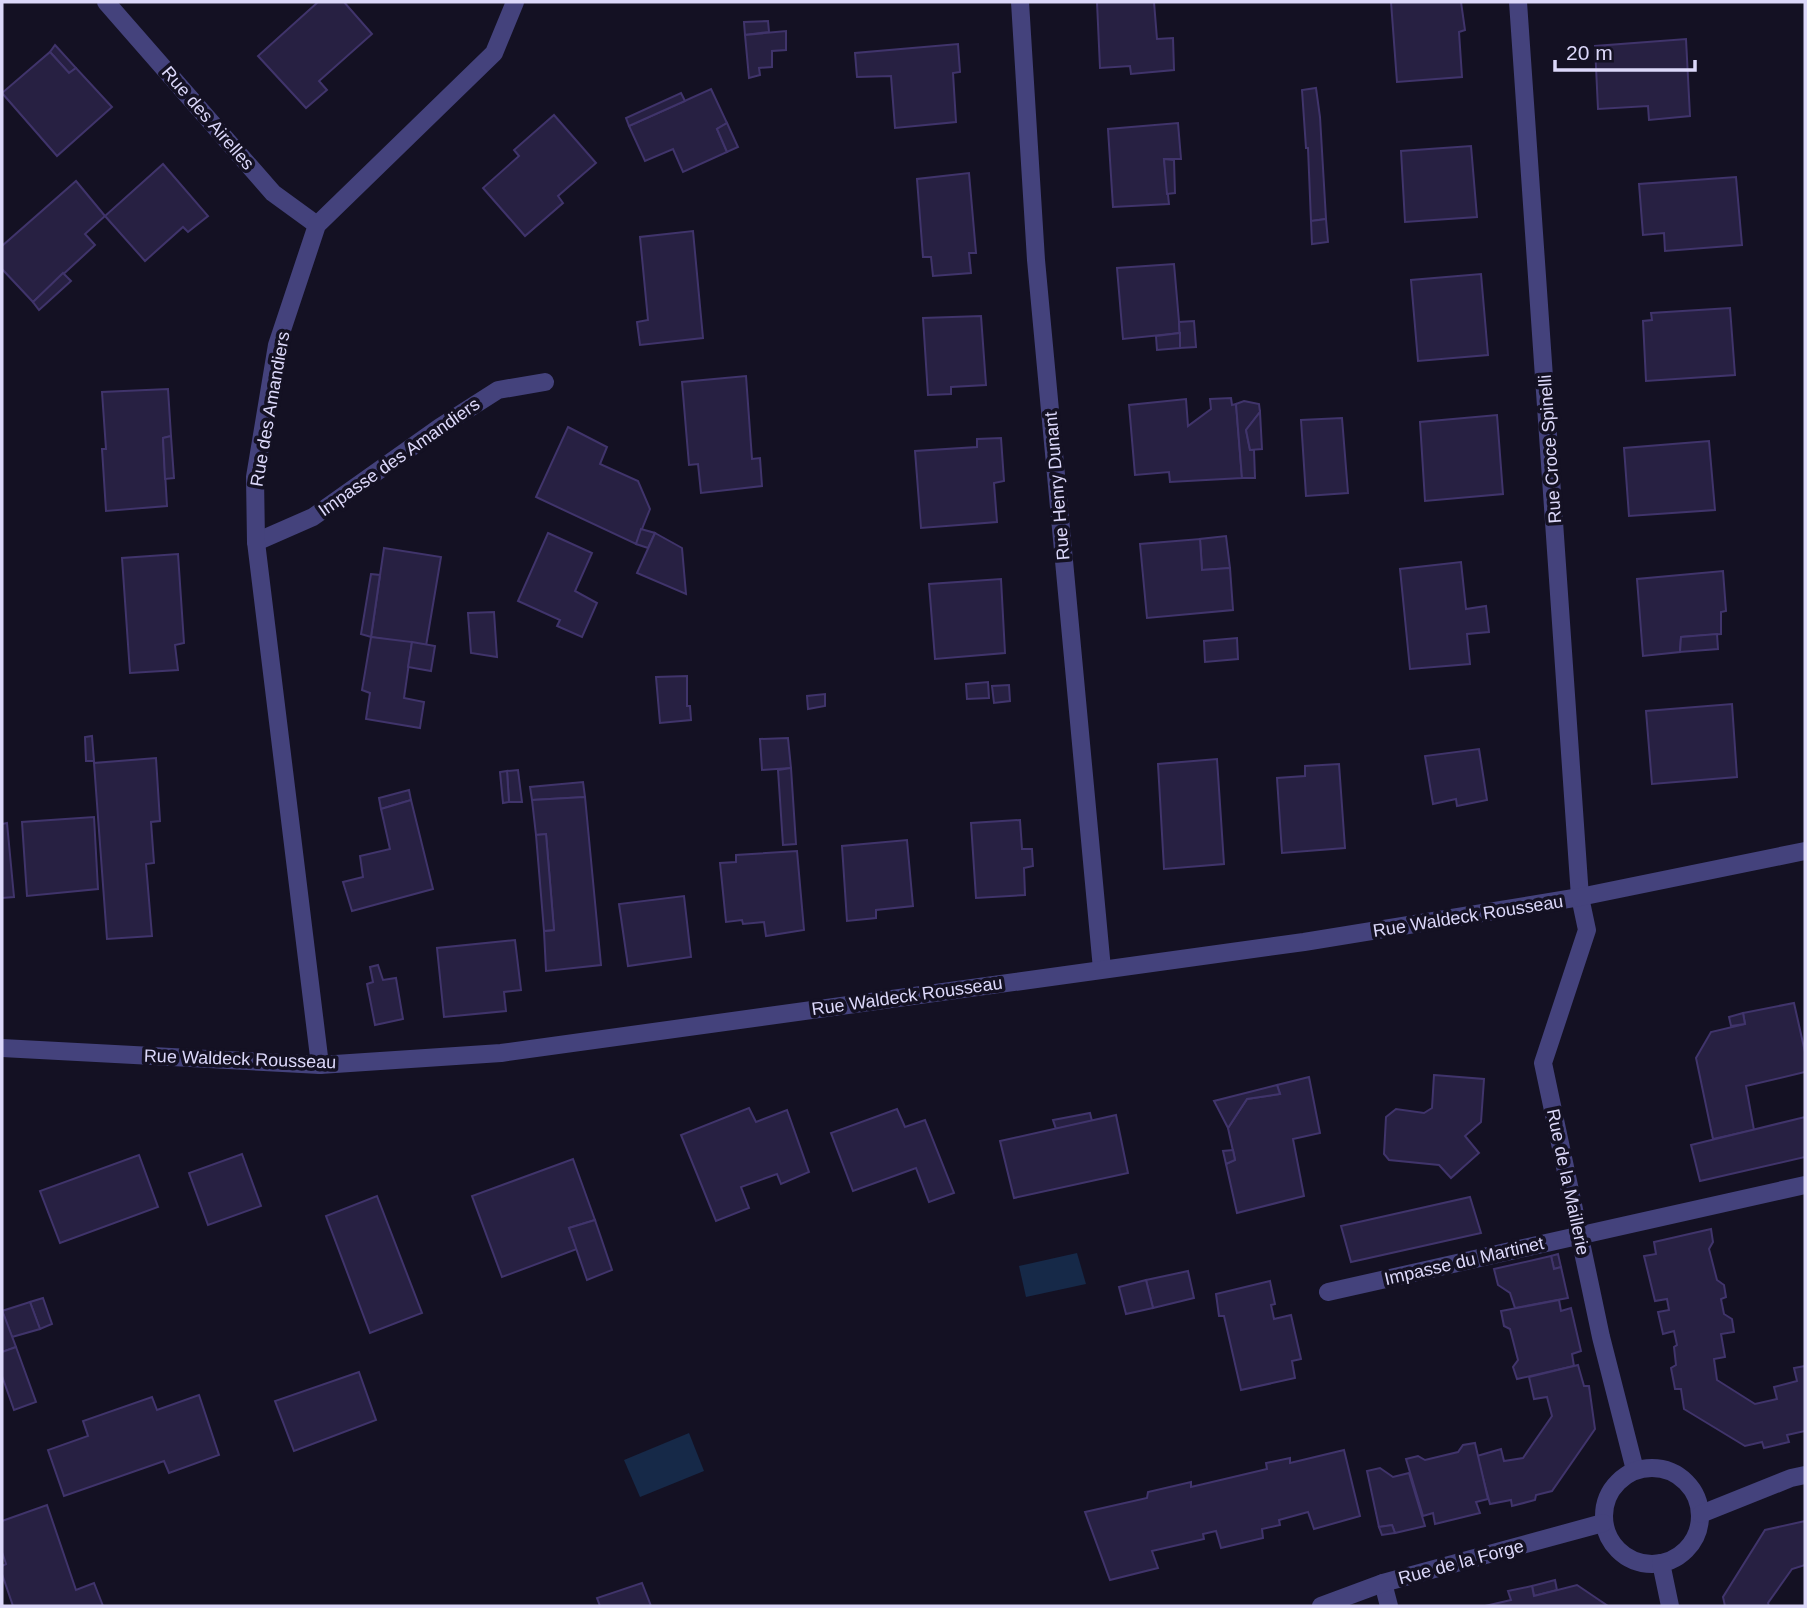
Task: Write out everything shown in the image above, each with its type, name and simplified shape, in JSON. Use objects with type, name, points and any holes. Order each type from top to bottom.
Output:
[{"type":"street","name":"Rue des Airelles","points":[[106,2],[273,193],[317,225]]},
{"type":"street","name":"Rue des Amandiers","points":[[320,1065],[256,542],[255,477],[277,345],[317,225],[494,53],[515,2]]},
{"type":"street","name":"Rue Henry Dunant","points":[[1020,2],[1036,260],[1102,969]]},
{"type":"street","name":"Rue Croce Spinelli","points":[[1518,2],[1580,897]]},
{"type":"street","name":"Impasse des Amandiers","points":[[256,542],[313,517],[440,427],[498,390],[545,382]]},
{"type":"street","name":"Rue Waldeck Rousseau","points":[[2,1048],[320,1065],[501,1053],[1304,942],[1580,897],[1805,851]]},
{"type":"street","name":"Rue de la Maillerie","points":[[1580,897],[1587,930],[1543,1063],[1601,1337],[1635,1470]]},
{"type":"street","name":"Impasse du Martinet","points":[[1328,1292],[1805,1185]]},
{"type":"street","points":[[1650,1467],[1665,1468],[1679,1475],[1691,1486],[1698,1499],[1701,1514],[1694,1541],[1674,1559],[1661,1563],[1645,1564],[1624,1555],[1609,1538],[1603,1523],[1604,1507],[1610,1491],[1620,1478],[1635,1470],[1650,1467]]},
{"type":"street","points":[[1701,1514],[1791,1478],[1805,1475]]},
{"type":"street","name":"Rue de la Forge","points":[[1321,1606],[1383,1583],[1603,1523]]},
{"type":"street","points":[[1661,1563],[1670,1606]]},
{"type":"street","points":[[1383,1583],[1389,1606]]},
{"type":"water","points":[[1077,1253],[1086,1284],[1026,1297],[1019,1266]]},
{"type":"water","points":[[689,1433],[704,1471],[640,1497],[624,1460]]},
{"type":"building","points":[[318,2],[344,2],[372,34],[319,81],[327,90],[306,108],[258,56]]},
{"type":"building","points":[[1097,2],[1154,2],[1157,39],[1173,38],[1174,70],[1131,74],[1130,66],[1100,68]]},
{"type":"building","points":[[1391,2],[1461,2],[1465,30],[1459,32],[1462,77],[1397,82]]},
{"type":"building","points":[[768,21],[769,32],[745,35],[744,22]]},
{"type":"building","points":[[786,31],[786,50],[772,51],[772,67],[759,68],[760,75],[749,78],[745,35]]},
{"type":"building","points":[[1686,39],[1690,116],[1649,120],[1648,106],[1598,109],[1595,46]]},
{"type":"building","points":[[958,44],[960,72],[953,73],[956,122],[895,128],[891,76],[857,77],[855,53]]},
{"type":"building","points":[[55,45],[76,68],[69,73],[50,52]]},
{"type":"building","points":[[50,52],[69,73],[76,68],[112,107],[57,156],[2,93]]},
{"type":"building","points":[[1316,88],[1326,219],[1311,221],[1302,90]]},
{"type":"building","points":[[711,89],[727,123],[717,129],[727,152],[683,172],[673,149],[645,161],[629,126]]},
{"type":"building","points":[[681,93],[685,101],[629,126],[626,118]]},
{"type":"building","points":[[554,115],[596,163],[558,196],[563,203],[525,236],[483,188],[519,156],[514,150]]},
{"type":"building","points":[[727,123],[738,147],[727,152],[717,129]]},
{"type":"building","points":[[1178,123],[1181,159],[1164,159],[1169,204],[1113,207],[1108,129]]},
{"type":"building","points":[[1471,146],[1477,217],[1405,222],[1401,151]]},
{"type":"building","points":[[1164,159],[1174,160],[1175,193],[1167,194]]},
{"type":"building","points":[[163,164],[208,216],[188,232],[183,227],[145,261],[105,216]]},
{"type":"building","points":[[969,173],[976,253],[969,253],[971,273],[933,276],[931,257],[923,257],[917,179]]},
{"type":"building","points":[[1736,177],[1742,245],[1665,251],[1664,233],[1643,235],[1639,184]]},
{"type":"building","points":[[76,181],[105,216],[85,234],[95,245],[33,302],[2,269],[2,246]]},
{"type":"building","points":[[1326,219],[1328,242],[1312,244],[1311,221]]},
{"type":"building","points":[[693,231],[703,338],[640,345],[637,322],[648,320],[640,237]]},
{"type":"building","points":[[1174,264],[1180,333],[1123,339],[1117,268]]},
{"type":"building","points":[[63,273],[71,281],[39,310],[33,302]]},
{"type":"building","points":[[1481,274],[1488,355],[1418,361],[1411,280]]},
{"type":"building","points":[[1730,308],[1735,375],[1646,381],[1643,321],[1652,320],[1651,313]]},
{"type":"building","points":[[981,316],[986,385],[951,387],[951,394],[928,395],[923,318]]},
{"type":"building","points":[[1194,321],[1196,347],[1180,348],[1179,322]]},
{"type":"building","points":[[1180,333],[1180,348],[1157,350],[1156,336]]},
{"type":"building","points":[[746,376],[752,459],[760,458],[762,486],[701,493],[698,464],[689,465],[682,382]]},
{"type":"building","points":[[168,389],[171,436],[163,438],[167,506],[106,511],[102,392]]},
{"type":"building","points":[[1231,398],[1232,405],[1236,404],[1242,478],[1170,482],[1169,472],[1135,475],[1129,405],[1186,399],[1188,426],[1211,409],[1210,399]]},
{"type":"building","points":[[1244,401],[1259,404],[1260,412],[1246,430],[1250,450],[1254,450],[1255,478],[1242,478],[1236,404]]},
{"type":"building","points":[[1260,412],[1262,449],[1250,450],[1246,430]]},
{"type":"building","points":[[1497,415],[1503,494],[1425,501],[1420,422]]},
{"type":"building","points":[[1342,418],[1348,493],[1306,496],[1301,420]]},
{"type":"building","points":[[568,427],[607,447],[600,464],[638,481],[650,509],[636,544],[536,497]]},
{"type":"building","points":[[171,436],[174,478],[165,479],[163,438]]},
{"type":"building","points":[[1001,438],[1004,481],[994,483],[997,522],[921,528],[915,451],[977,447],[977,439]]},
{"type":"building","points":[[1709,441],[1715,510],[1629,516],[1624,448]]},
{"type":"building","points":[[641,529],[655,533],[648,548],[636,544]]},
{"type":"building","points":[[548,533],[592,553],[575,591],[597,603],[582,637],[557,626],[560,620],[518,601]]},
{"type":"building","points":[[655,533],[682,548],[686,594],[637,573]]},
{"type":"building","points":[[1226,536],[1230,568],[1202,570],[1200,539]]},
{"type":"building","points":[[1200,539],[1202,570],[1230,568],[1233,610],[1147,618],[1140,544]]},
{"type":"building","points":[[384,548],[441,557],[426,646],[371,637]]},
{"type":"building","points":[[178,554],[184,643],[175,645],[178,670],[130,673],[122,558]]},
{"type":"building","points":[[1461,562],[1466,609],[1486,606],[1489,632],[1467,634],[1470,664],[1410,669],[1400,569]]},
{"type":"building","points":[[1723,571],[1726,611],[1721,612],[1721,634],[1681,637],[1680,652],[1643,656],[1637,579]]},
{"type":"building","points":[[371,574],[380,575],[371,637],[361,634]]},
{"type":"building","points":[[1001,579],[1005,653],[935,659],[929,584]]},
{"type":"building","points":[[494,612],[497,657],[471,653],[468,613]]},
{"type":"building","points":[[1717,634],[1718,649],[1680,652],[1681,637]]},
{"type":"building","points":[[371,637],[412,642],[404,698],[424,702],[420,728],[366,719],[370,693],[362,690]]},
{"type":"building","points":[[1237,638],[1238,659],[1205,662],[1204,641]]},
{"type":"building","points":[[412,642],[435,646],[431,671],[408,667]]},
{"type":"building","points":[[687,676],[687,706],[690,706],[691,720],[660,723],[656,677]]},
{"type":"building","points":[[988,682],[989,698],[967,699],[966,684]]},
{"type":"building","points":[[1009,685],[1010,701],[994,703],[992,686]]},
{"type":"building","points":[[825,694],[825,706],[808,709],[807,696]]},
{"type":"building","points":[[1732,704],[1737,777],[1652,784],[1646,711]]},
{"type":"building","points":[[92,736],[94,761],[86,761],[85,737]]},
{"type":"building","points":[[788,738],[791,768],[762,770],[760,739]]},
{"type":"building","points":[[1479,749],[1487,800],[1457,806],[1456,799],[1433,804],[1425,756]]},
{"type":"building","points":[[156,758],[160,821],[151,822],[154,863],[146,864],[152,936],[107,939],[94,763]]},
{"type":"building","points":[[1217,759],[1224,864],[1164,869],[1158,764]]},
{"type":"building","points":[[1339,764],[1345,848],[1282,853],[1277,778],[1305,776],[1305,766]]},
{"type":"building","points":[[791,768],[796,844],[783,845],[778,770]]},
{"type":"building","points":[[518,770],[522,802],[509,802],[507,771]]},
{"type":"building","points":[[507,771],[509,802],[503,803],[500,772]]},
{"type":"building","points":[[583,782],[585,797],[532,800],[530,787]]},
{"type":"building","points":[[409,790],[411,800],[381,809],[379,798]]},
{"type":"building","points":[[585,797],[601,965],[546,971],[544,931],[554,930],[546,834],[536,835],[532,800]]},
{"type":"building","points":[[411,800],[433,889],[352,911],[343,882],[363,877],[360,856],[390,849],[381,809]]},
{"type":"building","points":[[94,817],[98,889],[27,896],[22,822]]},
{"type":"building","points":[[1020,820],[1022,849],[1032,849],[1033,866],[1024,868],[1025,895],[976,898],[971,823]]},
{"type":"building","points":[[7,823],[14,897],[2,898],[2,824]]},
{"type":"building","points":[[546,834],[554,930],[544,931],[536,835]]},
{"type":"building","points":[[907,840],[913,906],[876,910],[876,918],[847,921],[842,846]]},
{"type":"building","points":[[797,851],[804,930],[766,936],[764,922],[726,922],[720,863],[736,862],[736,855]]},
{"type":"building","points":[[684,896],[691,957],[628,966],[619,904]]},
{"type":"building","points":[[515,940],[521,990],[504,992],[506,1011],[444,1017],[437,948]]},
{"type":"building","points":[[378,965],[383,980],[396,978],[403,1019],[375,1025],[367,984],[373,982],[370,967]]},
{"type":"building","points":[[1794,1003],[1805,1052],[1805,1072],[1746,1086],[1754,1130],[1713,1139],[1696,1058],[1711,1032],[1745,1024],[1743,1013]]},
{"type":"building","points":[[1743,1013],[1745,1024],[1731,1026],[1729,1017]]},
{"type":"building","points":[[1434,1075],[1484,1079],[1481,1122],[1465,1136],[1479,1153],[1451,1178],[1439,1165],[1389,1160],[1384,1154],[1386,1117],[1396,1109],[1424,1113],[1432,1108]]},
{"type":"building","points":[[1309,1077],[1320,1133],[1293,1139],[1304,1196],[1237,1213],[1226,1164],[1235,1160],[1228,1128],[1247,1099],[1280,1094],[1277,1085]]},
{"type":"building","points":[[1277,1085],[1280,1094],[1247,1099],[1228,1128],[1214,1101]]},
{"type":"building","points":[[749,1108],[756,1122],[787,1110],[809,1172],[781,1184],[777,1174],[741,1187],[749,1208],[716,1221],[681,1135]]},
{"type":"building","points":[[897,1109],[905,1127],[925,1120],[954,1193],[929,1202],[916,1168],[853,1191],[831,1133]]},
{"type":"building","points":[[1090,1113],[1092,1121],[1056,1129],[1053,1120]]},
{"type":"building","points":[[1116,1115],[1128,1173],[1014,1198],[1000,1141]]},
{"type":"building","points":[[1805,1117],[1805,1157],[1700,1181],[1691,1145]]},
{"type":"building","points":[[1233,1150],[1235,1160],[1226,1164],[1223,1151]]},
{"type":"building","points":[[242,1154],[261,1206],[208,1225],[189,1173]]},
{"type":"building","points":[[139,1155],[158,1207],[60,1243],[40,1191]]},
{"type":"building","points":[[573,1159],[595,1220],[569,1228],[577,1249],[502,1277],[472,1196]]},
{"type":"building","points":[[377,1196],[422,1313],[370,1333],[326,1216]]},
{"type":"building","points":[[1470,1197],[1481,1233],[1351,1262],[1341,1226]]},
{"type":"building","points":[[595,1220],[612,1270],[587,1280],[569,1228]]},
{"type":"building","points":[[1711,1229],[1713,1242],[1709,1249],[1717,1280],[1724,1285],[1726,1297],[1721,1299],[1724,1314],[1732,1319],[1734,1332],[1721,1334],[1725,1357],[1714,1359],[1717,1380],[1755,1404],[1777,1399],[1774,1387],[1797,1381],[1794,1368],[1805,1366],[1805,1431],[1787,1435],[1789,1442],[1764,1448],[1762,1442],[1745,1446],[1684,1409],[1681,1389],[1675,1389],[1671,1368],[1676,1365],[1674,1347],[1677,1345],[1674,1331],[1663,1334],[1658,1312],[1669,1310],[1667,1299],[1655,1301],[1644,1256],[1656,1254],[1654,1242]]},
{"type":"building","points":[[1558,1254],[1561,1267],[1554,1269],[1551,1256]]},
{"type":"building","points":[[1551,1256],[1554,1269],[1561,1267],[1568,1298],[1515,1308],[1510,1293],[1498,1285],[1494,1269]]},
{"type":"building","points":[[1188,1271],[1194,1298],[1153,1308],[1146,1280]]},
{"type":"building","points":[[1146,1280],[1153,1308],[1126,1314],[1119,1287]]},
{"type":"building","points":[[1270,1281],[1275,1304],[1271,1305],[1274,1319],[1291,1315],[1301,1359],[1292,1361],[1295,1378],[1241,1390],[1224,1316],[1219,1316],[1216,1294]]},
{"type":"building","points":[[43,1298],[52,1324],[40,1329],[30,1302]]},
{"type":"building","points":[[1559,1300],[1561,1311],[1571,1308],[1581,1351],[1572,1354],[1574,1366],[1517,1379],[1513,1367],[1518,1360],[1510,1329],[1504,1326],[1501,1311]]},
{"type":"building","points":[[30,1302],[40,1329],[12,1337],[2,1311]]},
{"type":"building","points":[[2,1310],[16,1347],[2,1352]]},
{"type":"building","points":[[16,1347],[36,1402],[14,1410],[2,1376],[2,1352]]},
{"type":"building","points":[[1578,1365],[1584,1386],[1589,1386],[1595,1429],[1552,1491],[1536,1495],[1535,1500],[1512,1506],[1511,1500],[1490,1504],[1477,1456],[1501,1449],[1504,1461],[1523,1458],[1552,1416],[1547,1397],[1534,1399],[1529,1377]]},
{"type":"building","points":[[359,1372],[376,1420],[294,1451],[275,1401]]},
{"type":"building","points":[[199,1395],[219,1455],[169,1473],[164,1461],[64,1496],[48,1450],[88,1436],[83,1421],[152,1397],[157,1410]]},
{"type":"building","points":[[1475,1443],[1488,1499],[1476,1502],[1480,1513],[1435,1524],[1433,1513],[1423,1516],[1406,1459],[1418,1456],[1425,1460],[1458,1452],[1463,1445]]},
{"type":"building","points":[[1344,1450],[1360,1516],[1314,1529],[1308,1512],[1279,1520],[1280,1525],[1262,1529],[1263,1538],[1221,1548],[1216,1531],[1203,1534],[1204,1539],[1152,1551],[1158,1568],[1110,1580],[1085,1512],[1147,1498],[1148,1492],[1191,1482],[1191,1487],[1267,1469],[1266,1463],[1290,1458],[1290,1463]]},
{"type":"building","points":[[1380,1468],[1393,1477],[1409,1473],[1425,1526],[1395,1533],[1392,1525],[1379,1527],[1367,1471]]},
{"type":"building","points":[[47,1505],[76,1590],[94,1583],[103,1606],[13,1606],[2,1574],[2,1566],[6,1564],[2,1552],[2,1521]]},
{"type":"building","points":[[1805,1521],[1805,1565],[1792,1569],[1768,1603],[1769,1606],[1725,1606],[1723,1597],[1765,1530]]},
{"type":"building","points":[[1392,1525],[1395,1533],[1382,1535],[1379,1527]]},
{"type":"building","points":[[1555,1580],[1557,1590],[1534,1596],[1532,1586]]},
{"type":"building","points":[[642,1583],[651,1606],[600,1606],[597,1598]]},
{"type":"building","points":[[1577,1585],[1608,1606],[1485,1606],[1511,1600],[1508,1591],[1532,1586],[1534,1596]]}]
